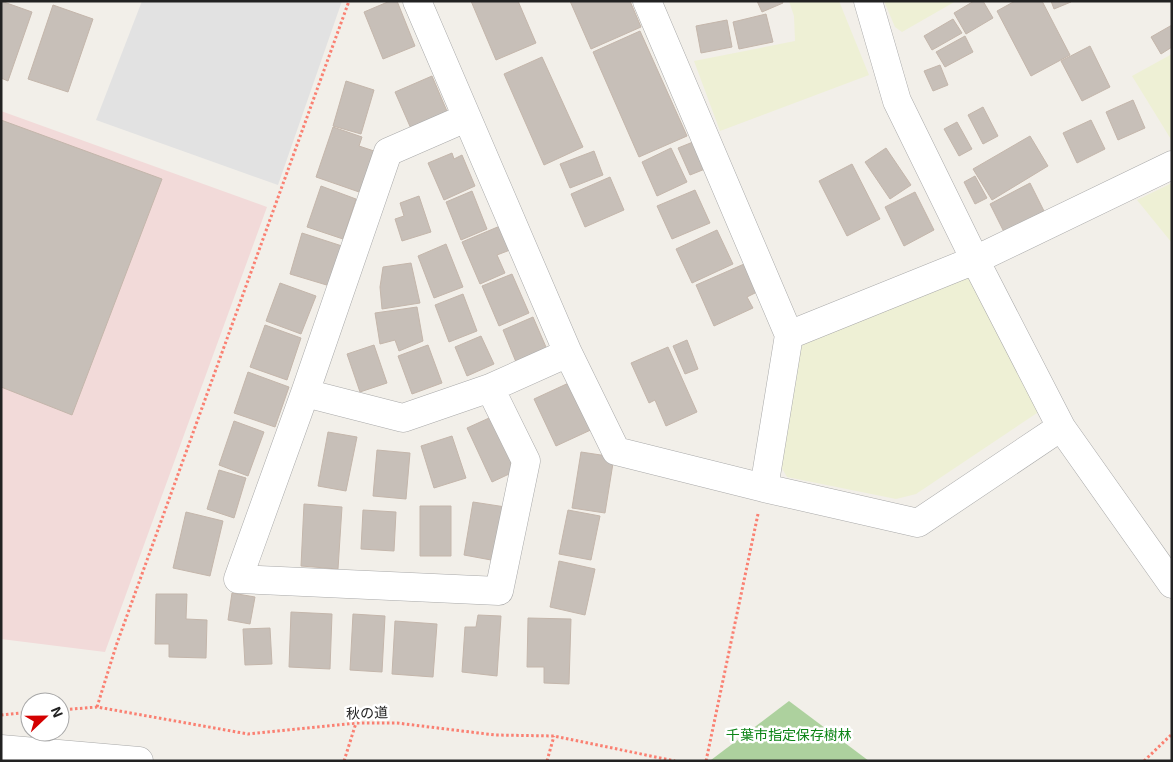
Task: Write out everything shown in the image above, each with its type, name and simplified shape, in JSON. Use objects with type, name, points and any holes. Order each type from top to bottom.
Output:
[{"type":"street","points":[[417,1],[568,354],[616,451],[764,488],[918,523],[1061,427]]},
{"type":"street","points":[[647,1],[789,335],[764,488]]},
{"type":"street","points":[[868,1],[897,101],[975,260],[1061,427],[1172,584]]},
{"type":"street","points":[[466,118],[388,152],[305,393],[238,579],[499,591],[526,461],[490,388]]},
{"type":"street","points":[[789,335],[975,260],[1172,164]]},
{"type":"street","points":[[305,393],[403,418],[490,388],[568,354]]},
{"type":"street","points":[[14,753],[139,761]]},
{"type":"path","points":[[97,707],[116,646],[349,1]]},
{"type":"path","points":[[706,761],[764,488]]},
{"type":"path","name":"秋の道","points":[[70,709],[97,707],[248,734],[356,723],[397,723],[495,735],[554,736],[675,761]]},
{"type":"path","points":[[1,715],[20,713]]},
{"type":"path","points":[[344,761],[356,723]]},
{"type":"path","points":[[1144,761],[1172,734]]},
{"type":"path","points":[[548,761],[554,736]]},
{"type":"shaded area","points":[[142,1],[342,1],[278,185],[96,120]]},
{"type":"shaded area","points":[[1,111],[267,207],[105,652],[1,639]]},
{"type":"green space","points":[[789,1],[839,1],[869,75],[720,131],[694,61],[795,41],[794,16]]},
{"type":"green space","points":[[884,1],[956,1],[902,32],[895,27]]},
{"type":"green space","points":[[1172,54],[1172,141],[1132,76]]},
{"type":"green space","points":[[1172,183],[1172,243],[1137,200]]},
{"type":"green space","points":[[967,272],[1046,407],[916,494],[896,499],[787,477],[778,462],[801,343]]},
{"type":"green space","name":"千葉市指定保存樹林","points":[[789,701],[869,761],[711,760]]},
{"type":"building","points":[[1,1],[32,12],[8,81],[1,78]]},
{"type":"building","points":[[390,1],[397,1],[415,46],[383,59],[364,12]]},
{"type":"building","points":[[471,1],[518,1],[536,43],[496,60]]},
{"type":"building","points":[[570,1],[630,1],[641,27],[591,49]]},
{"type":"building","points":[[757,1],[782,1],[783,3],[762,12]]},
{"type":"building","points":[[974,1],[983,1],[993,18],[966,34],[954,13]]},
{"type":"building","points":[[1015,1],[1042,1],[1070,55],[1031,76],[997,11]]},
{"type":"building","points":[[1051,1],[1070,1],[1071,2],[1054,9]]},
{"type":"building","points":[[53,5],[93,19],[68,92],[28,79]]},
{"type":"building","points":[[766,14],[773,42],[739,49],[733,22]]},
{"type":"building","points":[[953,19],[962,33],[932,50],[924,36]]},
{"type":"building","points":[[727,20],[732,47],[701,53],[696,26]]},
{"type":"building","points":[[1172,25],[1172,47],[1161,54],[1151,37]]},
{"type":"building","points":[[640,31],[687,136],[639,157],[593,52]]},
{"type":"building","points":[[965,36],[973,52],[945,67],[936,52]]},
{"type":"building","points":[[1090,46],[1110,87],[1082,101],[1061,61]]},
{"type":"building","points":[[542,57],[583,147],[544,165],[504,74]]},
{"type":"building","points":[[940,65],[948,85],[933,91],[924,71]]},
{"type":"building","points":[[432,76],[449,116],[412,131],[395,92]]},
{"type":"building","points":[[346,81],[374,90],[361,134],[333,126]]},
{"type":"building","points":[[1133,100],[1145,128],[1118,140],[1106,112]]},
{"type":"building","points":[[983,107],[998,136],[983,144],[968,115]]},
{"type":"building","points":[[1,120],[162,179],[72,415],[1,387]]},
{"type":"building","points":[[1091,120],[1105,149],[1077,163],[1063,133]]},
{"type":"building","points":[[957,122],[972,149],[959,156],[944,129]]},
{"type":"building","points":[[333,127],[362,137],[359,146],[377,152],[362,193],[316,177]]},
{"type":"building","points":[[1030,136],[1048,166],[992,200],[973,169]]},
{"type":"building","points":[[693,142],[705,169],[690,175],[678,148]]},
{"type":"building","points":[[671,148],[687,182],[657,196],[642,162]]},
{"type":"building","points":[[886,148],[911,185],[890,199],[865,162]]},
{"type":"building","points":[[594,151],[603,175],[570,188],[560,164]]},
{"type":"building","points":[[452,153],[454,159],[462,155],[475,186],[444,200],[428,163]]},
{"type":"building","points":[[852,164],[880,219],[847,236],[819,181]]},
{"type":"building","points":[[975,176],[987,198],[975,204],[964,182]]},
{"type":"building","points":[[610,177],[624,210],[585,227],[571,194]]},
{"type":"building","points":[[1030,183],[1044,211],[1004,232],[990,204]]},
{"type":"building","points":[[321,186],[356,199],[343,239],[307,227]]},
{"type":"building","points":[[695,190],[710,223],[672,239],[657,206]]},
{"type":"building","points":[[472,191],[487,229],[461,240],[446,202]]},
{"type":"building","points":[[915,192],[934,230],[904,246],[885,207]]},
{"type":"building","points":[[419,196],[431,232],[402,241],[395,219],[404,216],[400,203]]},
{"type":"building","points":[[500,226],[510,250],[497,255],[505,273],[480,284],[462,242]]},
{"type":"building","points":[[717,230],[733,264],[692,283],[676,249]]},
{"type":"building","points":[[302,233],[342,246],[330,286],[290,274]]},
{"type":"building","points":[[446,244],[463,287],[434,298],[418,256]]},
{"type":"building","points":[[751,261],[763,289],[747,297],[753,308],[714,326],[696,285]]},
{"type":"building","points":[[411,263],[420,303],[382,309],[380,287],[383,267]]},
{"type":"building","points":[[512,274],[529,313],[499,326],[482,286]]},
{"type":"building","points":[[280,283],[316,296],[301,334],[266,321]]},
{"type":"building","points":[[463,294],[477,331],[449,342],[435,305]]},
{"type":"building","points":[[417,307],[423,341],[399,351],[395,340],[380,344],[375,313]]},
{"type":"building","points":[[533,317],[549,354],[518,367],[503,330]]},
{"type":"building","points":[[265,325],[301,338],[287,380],[250,367]]},
{"type":"building","points":[[481,336],[494,364],[467,376],[455,347]]},
{"type":"building","points":[[687,340],[698,369],[685,374],[673,346]]},
{"type":"building","points":[[374,345],[387,383],[360,392],[347,354]]},
{"type":"building","points":[[428,345],[442,383],[412,394],[398,356]]},
{"type":"building","points":[[668,347],[697,412],[666,426],[655,400],[649,403],[631,363]]},
{"type":"building","points":[[248,372],[289,387],[275,427],[234,413]]},
{"type":"building","points":[[573,381],[595,428],[556,446],[534,399]]},
{"type":"building","points":[[498,414],[522,468],[492,482],[467,428]]},
{"type":"building","points":[[234,421],[264,432],[248,476],[219,465]]},
{"type":"building","points":[[328,432],[357,437],[346,491],[318,486]]},
{"type":"building","points":[[452,436],[466,478],[434,488],[421,446]]},
{"type":"building","points":[[377,450],[410,453],[406,499],[373,496]]},
{"type":"building","points":[[581,452],[614,457],[605,513],[572,508]]},
{"type":"building","points":[[219,470],[246,478],[234,518],[207,509]]},
{"type":"building","points":[[473,502],[512,508],[502,562],[464,555]]},
{"type":"building","points":[[304,504],[342,507],[338,569],[301,566]]},
{"type":"building","points":[[420,506],[451,506],[451,556],[420,556]]},
{"type":"building","points":[[363,510],[396,512],[394,551],[361,549]]},
{"type":"building","points":[[568,510],[600,516],[591,560],[559,554]]},
{"type":"building","points":[[186,512],[223,521],[210,576],[173,568]]},
{"type":"building","points":[[559,561],[595,569],[585,615],[550,607]]},
{"type":"building","points":[[232,593],[255,597],[250,624],[228,620]]},
{"type":"building","points":[[156,594],[187,594],[186,619],[207,620],[206,658],[169,657],[169,644],[155,644]]},
{"type":"building","points":[[291,612],[332,614],[330,669],[289,667]]},
{"type":"building","points":[[353,614],[385,616],[382,672],[350,670]]},
{"type":"building","points":[[478,615],[501,616],[497,676],[462,672],[465,627],[476,627]]},
{"type":"building","points":[[528,618],[571,619],[569,684],[544,683],[544,667],[527,667]]},
{"type":"building","points":[[395,621],[437,624],[433,677],[392,674]]},
{"type":"building","points":[[270,628],[272,664],[245,665],[243,629]]}]
